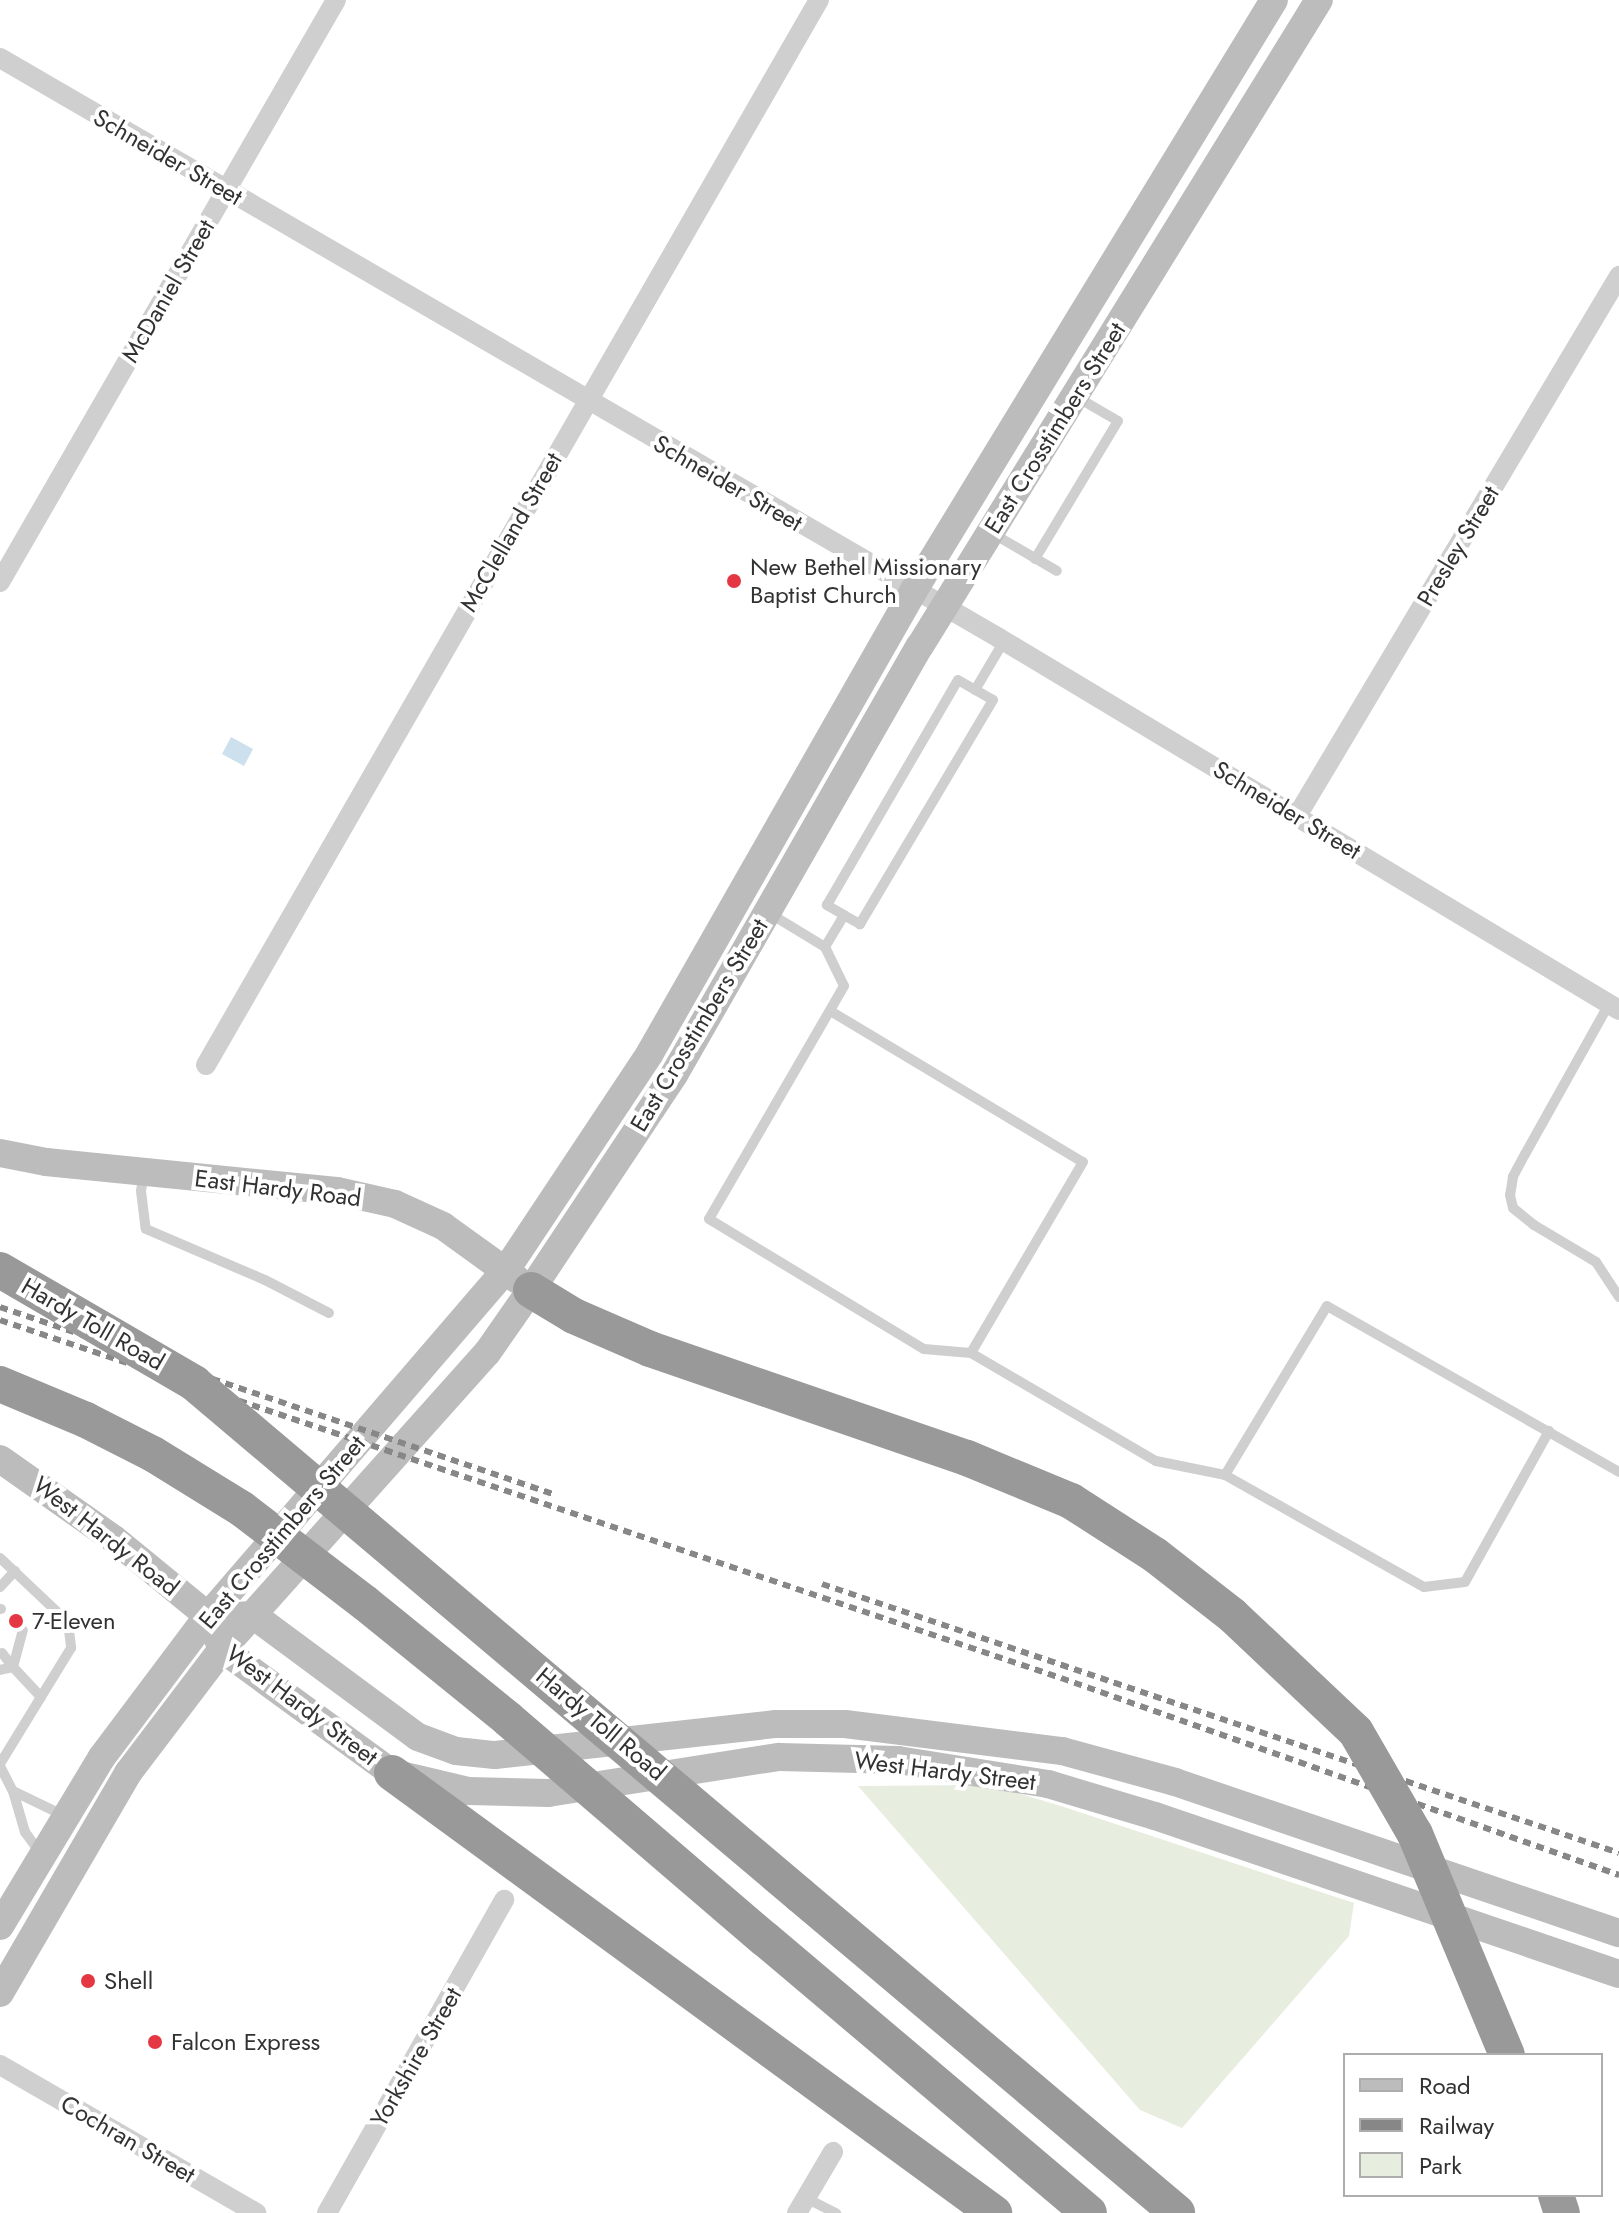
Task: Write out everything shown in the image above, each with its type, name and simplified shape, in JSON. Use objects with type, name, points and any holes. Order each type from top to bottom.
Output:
[{"type":"highway","name":"Hardy Toll Road","points":[[0,1270],[194,1383],[1177,2213]]},
{"type":"highway","points":[[518,1280],[574,1316],[650,1349],[967,1458],[1071,1501],[1155,1555],[1232,1615],[1356,1732],[1415,1834],[1506,2053]]},
{"type":"highway","points":[[0,1384],[86,1420],[153,1454],[242,1509],[365,1603],[508,1719],[1089,2213]]},
{"type":"highway","points":[[392,1773],[994,2213]]},
{"type":"main road","name":"East Crosstimbers Street","points":[[0,1993],[128,1773],[222,1649],[487,1353],[518,1280],[914,590],[1274,0]]},
{"type":"main road","name":"East Crosstimbers Street","points":[[0,1926],[102,1757],[208,1616],[518,1280],[675,1073],[944,607],[1319,0]]},
{"type":"main road","points":[[1240,56],[1273,76]]},
{"type":"main road","points":[[1041,380],[1074,398]]},
{"type":"main road","points":[[739,899],[767,912]]},
{"type":"main road","points":[[650,1053],[675,1073]]},
{"type":"main road","name":"East Hardy Road","points":[[0,1153],[145,1173],[284,1185],[395,1204],[443,1226],[518,1280]]},
{"type":"main road","name":"West Hardy Road","points":[[0,1459],[114,1539],[208,1616]]},
{"type":"main road","name":"West Hardy Street","points":[[1618,1969],[1155,1816],[1048,1784],[898,1760],[779,1757],[548,1793],[469,1791],[392,1773],[222,1649],[208,1616],[253,1615],[418,1737],[456,1751],[495,1755],[790,1724],[845,1724],[1062,1751],[1175,1782],[1619,1933]]},
{"type":"main road","points":[[63,1820],[88,1845]]},
{"type":"street","name":"McDaniel Street","points":[[0,582],[336,0]]},
{"type":"street","name":"McClelland Street","points":[[206,1065],[819,0]]},
{"type":"street","name":"Schneider Street","points":[[0,58],[1004,641],[1614,1007]]},
{"type":"street","name":"Presley Street","points":[[1297,816],[1619,276]]},
{"type":"street","name":"Yorkshire Street","points":[[327,2213],[504,1900]]},
{"type":"street","name":"Cochran Street","points":[[0,2065],[256,2213]]},
{"type":"street","points":[[802,2205],[833,2152]]},
{"type":"lane","points":[[1035,559],[1118,421],[1074,398]]},
{"type":"lane","points":[[991,532],[1057,571]]},
{"type":"lane","points":[[975,690],[1004,641]]},
{"type":"lane","points":[[958,680],[993,700],[860,924],[844,915],[827,905],[958,680]]},
{"type":"lane","points":[[767,912],[825,947],[844,986],[832,1012],[709,1219],[924,1349],[971,1353],[1156,1461],[1225,1475],[1424,1587],[1465,1582],[1549,1431]]},
{"type":"lane","points":[[825,947],[844,915]]},
{"type":"lane","points":[[1614,1007],[1525,1154],[1513,1177],[1510,1195],[1513,1208],[1534,1225],[1596,1262],[1619,1297]]},
{"type":"lane","points":[[832,1012],[1083,1162],[971,1353]]},
{"type":"lane","points":[[145,1173],[141,1191],[146,1229],[265,1280],[329,1313]]},
{"type":"lane","points":[[1225,1475],[1327,1306],[1619,1472]]},
{"type":"lane","points":[[0,1558],[68,1622],[71,1648],[0,1765],[13,1791],[25,1832],[42,1856]]},
{"type":"lane","points":[[0,1587],[15,1571]]},
{"type":"lane","points":[[13,1667],[23,1630]]},
{"type":"lane","points":[[2,1653],[41,1697]]},
{"type":"lane","points":[[0,1670],[13,1667]]},
{"type":"lane","points":[[13,1791],[63,1820]]},
{"type":"lane","points":[[802,2205],[836,2213]]},
{"type":"green space","points":[[972,1785],[1021,1794],[1064,1807],[1354,1903],[1349,1936],[1182,2128],[1140,2110],[858,1786]]},
{"type":"water","points":[[231,737],[253,749],[244,766],[222,754]]},
{"type":"railway","points":[[0,1307],[553,1494]]},
{"type":"railway","points":[[0,1320],[1061,1678],[1619,1875]]},
{"type":"railway","points":[[822,1584],[1619,1853]]},
{"type":"place","name":"New Bethel Missionary Baptist Church","points":[[734,581]]},
{"type":"place","name":"7-Eleven","points":[[16,1621]]},
{"type":"place","name":"Shell","points":[[88,1981]]},
{"type":"place","name":"Falcon Express","points":[[155,2042]]}]
